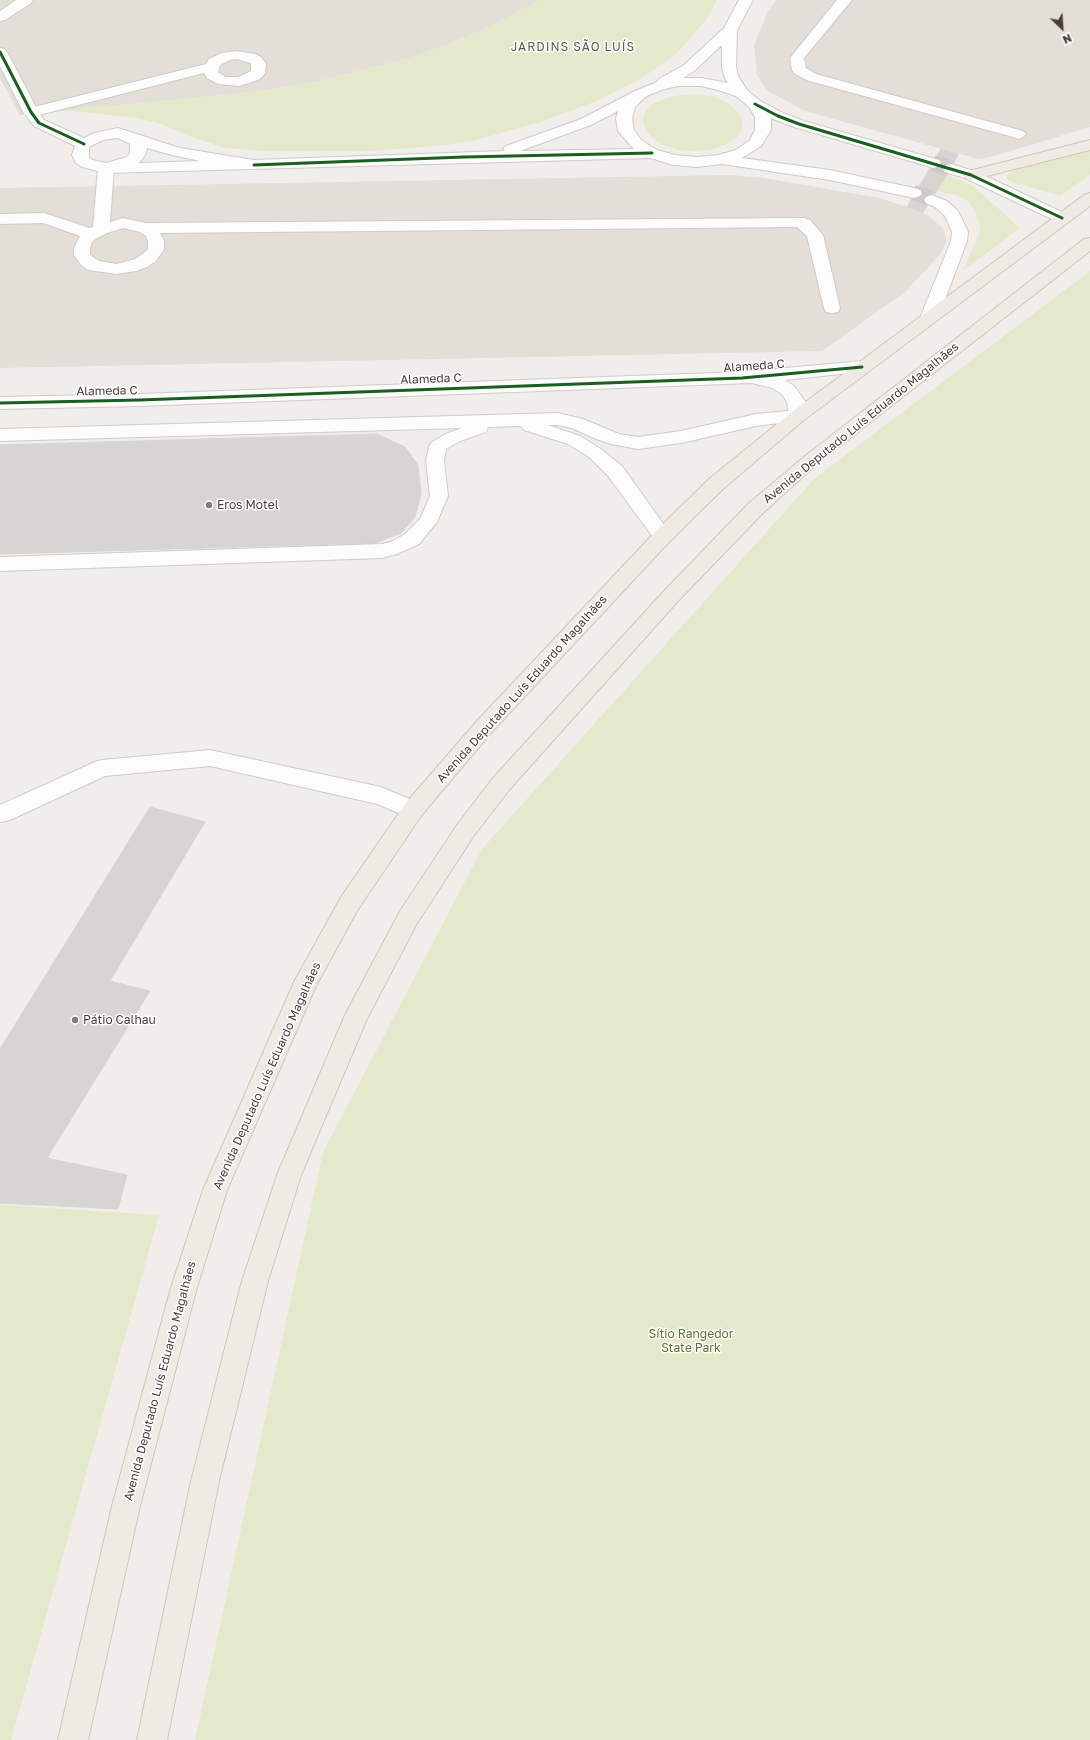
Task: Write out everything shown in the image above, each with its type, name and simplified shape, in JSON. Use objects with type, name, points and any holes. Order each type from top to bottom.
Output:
[{"type":"main road","points":[[971,175],[1090,145]]},
{"type":"main road","name":"Avenida Deputado Luís Eduardo Magalhães","points":[[73,1740],[126,1506],[183,1291],[215,1190],[306,982],[349,904],[413,810],[483,728],[663,536],[716,484],[798,416],[862,367],[1090,198]]},
{"type":"main road","name":"Avenida Deputado Luís Eduardo Magalhães","points":[[152,1740],[205,1481],[255,1282],[296,1160],[357,1015],[408,918],[465,831],[501,784],[672,595],[755,509],[812,460],[1090,243]]},
{"type":"street","points":[[0,17],[26,0]]},
{"type":"street","points":[[464,157],[528,144],[586,122],[657,86],[689,68],[730,30],[746,0]]},
{"type":"street","points":[[845,0],[797,58],[799,70],[811,77],[1018,134]]},
{"type":"street","points":[[730,30],[729,67],[731,76],[742,93],[755,104],[778,116],[799,124],[933,163]]},
{"type":"street","points":[[0,52],[30,112],[39,123],[84,144]]},
{"type":"street","points":[[30,112],[211,66]]},
{"type":"street","points":[[657,86],[678,82],[701,82],[722,86],[742,93]]},
{"type":"street","points":[[640,94],[628,105],[624,118],[626,131],[636,143],[652,153],[673,160],[697,162],[720,160],[830,175],[914,193]]},
{"type":"street","points":[[720,160],[741,153],[756,143],[764,130],[763,117],[755,104]]},
{"type":"street","points":[[254,166],[177,152],[118,134],[109,134],[90,139],[81,148],[80,155],[82,160],[88,164],[106,168],[254,166],[464,157],[652,153]]},
{"type":"street","points":[[106,168],[115,167],[132,160],[138,154],[138,143],[134,139]]},
{"type":"street","points":[[96,231],[106,168]]},
{"type":"street","points":[[951,169],[971,175],[1062,218]]},
{"type":"street","points":[[929,318],[959,240],[960,232],[952,214],[941,204],[932,200]]},
{"type":"street","points":[[0,219],[44,218],[96,231]]},
{"type":"street","points":[[146,228],[153,234],[156,241],[156,249],[141,263],[130,267],[117,269],[94,266],[82,255],[84,240],[96,231],[124,224],[146,228],[798,222],[804,223],[815,235],[832,308]]},
{"type":"street","name":"Alameda C","points":[[0,404],[742,378],[862,367]]},
{"type":"street","name":"Alameda C","points":[[742,378],[769,381],[783,386],[793,394],[796,401],[798,416]]},
{"type":"street","points":[[0,435],[558,419],[578,423],[602,435],[617,440],[638,443],[681,437],[756,420],[798,416]]},
{"type":"street","points":[[0,564],[382,551],[397,547],[412,539],[428,522],[439,496],[435,461],[438,446],[454,437],[474,429],[512,420],[574,440],[594,453],[615,471],[663,536]]},
{"type":"street","points":[[2,814],[102,768],[210,758],[381,796],[413,810]]},
{"type":"shaded area","points":[[0,0],[540,0],[489,27],[447,45],[407,59],[307,84],[244,93],[20,115],[0,78]]},
{"type":"shaded area","points":[[777,0],[1090,0],[1090,127],[991,157],[978,159],[805,111],[768,91],[757,75],[754,45],[768,11]]},
{"type":"shaded area","points":[[732,175],[763,178],[880,198],[923,212],[943,228],[947,242],[937,258],[905,292],[822,351],[0,368],[0,188]]},
{"type":"green space","points":[[540,0],[717,0],[706,20],[676,54],[639,80],[599,100],[544,121],[473,141],[371,151],[263,151],[225,148],[186,135],[156,122],[128,117],[63,110],[244,93],[307,84],[407,59],[447,45],[489,27]]},
{"type":"green space","points":[[698,94],[714,97],[728,103],[737,111],[742,120],[742,130],[735,139],[710,150],[694,151],[678,150],[663,145],[652,138],[645,129],[643,120],[646,111],[654,103],[667,98]]},
{"type":"green space","points":[[1090,150],[1090,175],[1060,196],[1009,181],[1006,176],[1016,169]]},
{"type":"green space","points":[[946,175],[972,185],[1020,228],[963,271],[981,229],[975,211],[968,201],[956,195],[937,191]]},
{"type":"green space","name":"Sítio Rangedor State Park","points":[[1090,271],[1090,1740],[195,1740],[323,1152],[482,849],[814,479]]},
{"type":"green space","points":[[0,1205],[159,1215],[11,1740],[0,1740]]},
{"type":"building","points":[[941,149],[958,154],[951,169],[923,212],[907,207]]},
{"type":"building","name":"Eros Motel","points":[[377,434],[405,447],[418,465],[421,494],[415,517],[401,533],[375,543],[0,554],[0,445]]},
{"type":"building","name":"Pátio Calhau","points":[[150,807],[205,822],[110,981],[150,991],[47,1158],[127,1175],[118,1209],[0,1203],[0,1049]]},
{"type":"tunnel","points":[[933,163],[951,169]]},
{"type":"tunnel","points":[[914,193],[923,195],[932,200]]},
{"type":"cycle path","points":[[0,52],[31,112],[39,123],[84,144]]},
{"type":"cycle path","points":[[755,104],[778,116],[799,124],[971,175],[1062,218]]},
{"type":"cycle path","points":[[254,165],[464,157],[652,153]]},
{"type":"cycle path","points":[[0,403],[140,400],[742,378],[862,367]]},
{"type":"place","name":"Eros Motel","points":[[209,505]]},
{"type":"place","name":"Pátio Calhau","points":[[75,1020]]},
{"type":"district","name":"JARDINS SÃO LUÍS","points":[[573,47]]}]
